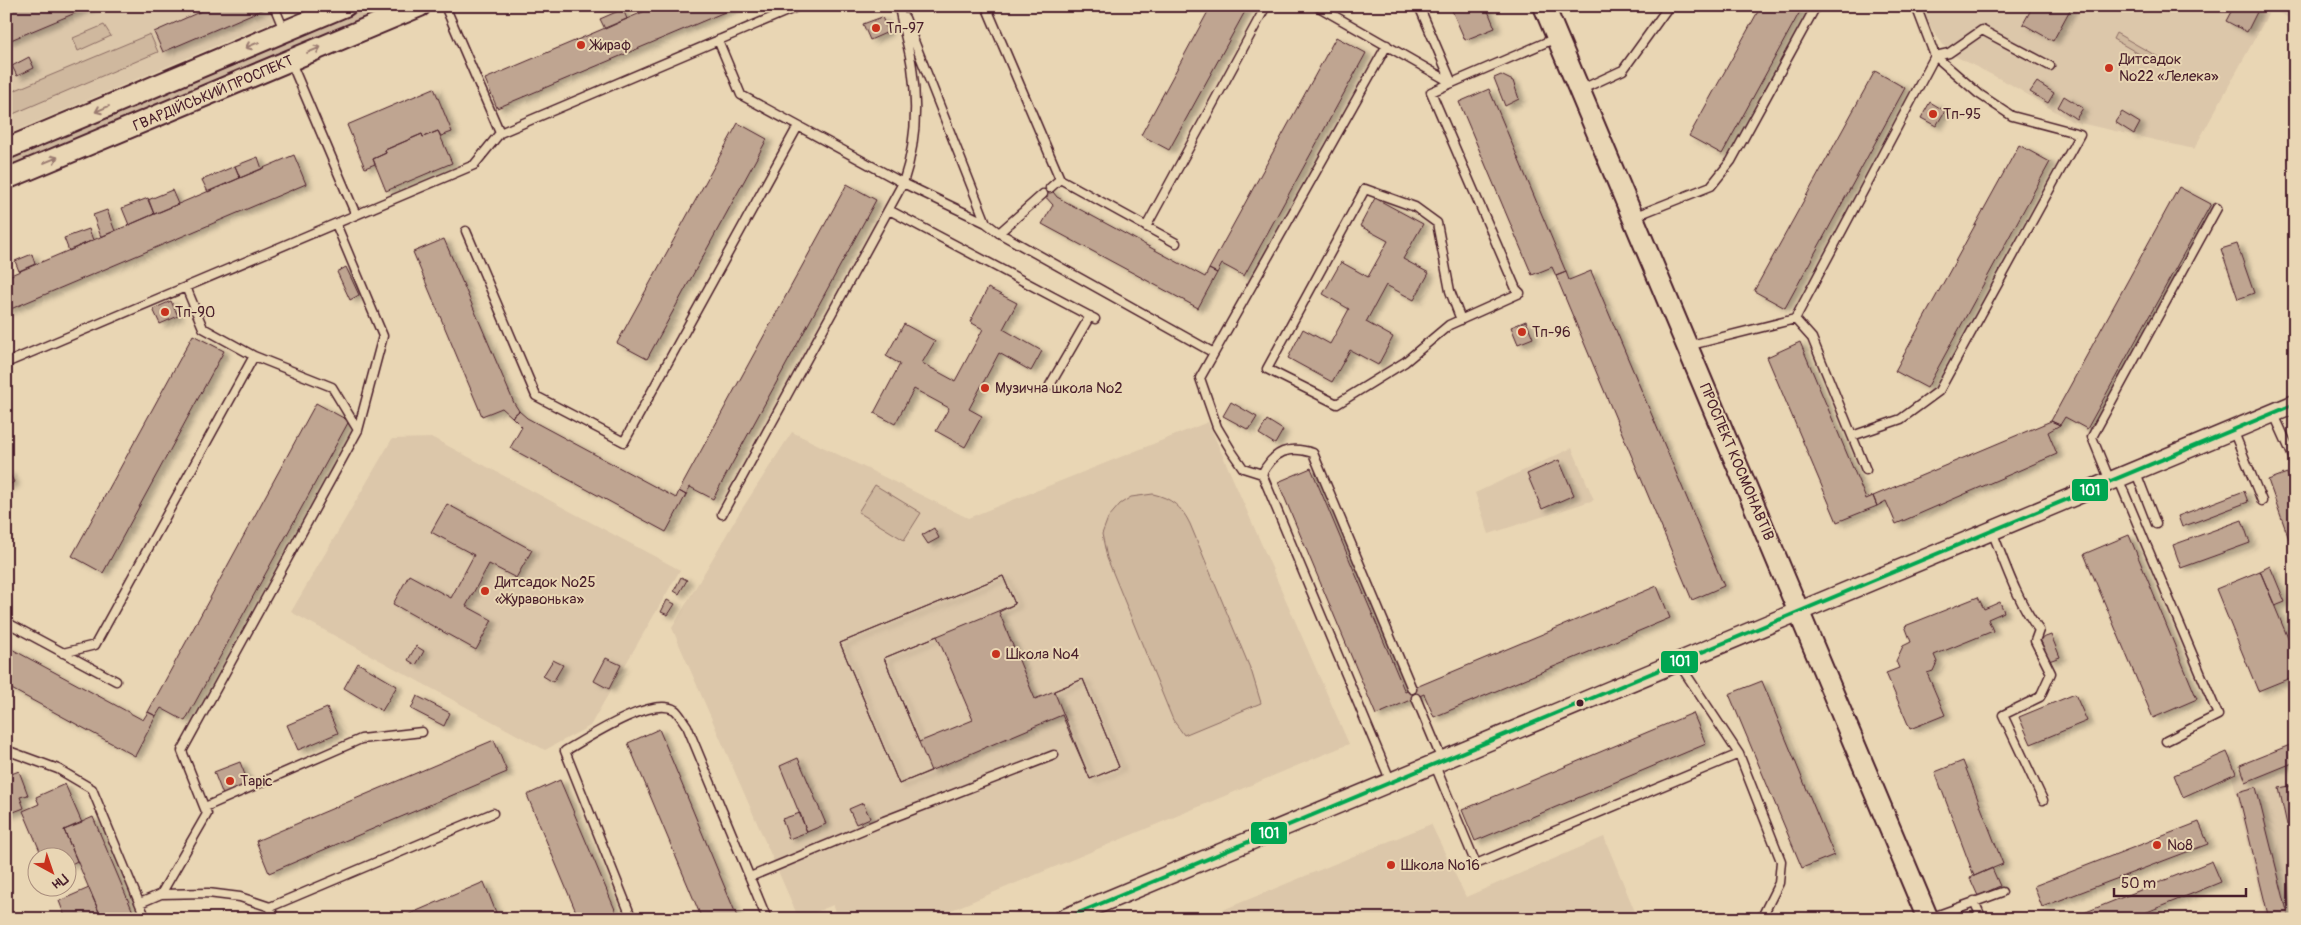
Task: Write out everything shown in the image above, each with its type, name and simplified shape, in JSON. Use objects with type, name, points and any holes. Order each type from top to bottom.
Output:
[{"type":"main road","name":"ГВАРДІЙСЬКИЙ ПРОСПЕКТ","points":[[6,149],[345,6]]},
{"type":"main road","name":"ГВАРДІЙСЬКИЙ ПРОСПЕКТ","points":[[6,179],[420,6]]},
{"type":"main road","name":"ПРОСПЕКТ КОСМОНАВТІВ","points":[[1544,6],[1928,919]]},
{"type":"street","points":[[1064,919],[2295,404]]},
{"type":"lane","points":[[274,6],[285,32]]},
{"type":"lane","points":[[445,6],[500,133]]},
{"type":"lane","points":[[6,363],[477,164],[500,133],[799,6]]},
{"type":"lane","points":[[722,514],[904,183],[912,157],[916,117],[912,66],[900,6]]},
{"type":"lane","points":[[900,6],[986,223]]},
{"type":"lane","points":[[986,6],[1060,179],[1176,243]]},
{"type":"lane","points":[[1146,226],[1266,6]]},
{"type":"lane","points":[[1317,6],[1452,82]]},
{"type":"lane","points":[[1419,6],[1452,82]]},
{"type":"lane","points":[[1580,90],[1623,70],[1669,6]]},
{"type":"lane","points":[[1633,217],[1711,186],[1731,161],[1816,6]]},
{"type":"lane","points":[[1852,436],[1902,419],[1939,391],[2080,134],[2012,116],[1979,94],[1935,56],[1916,6]]},
{"type":"lane","points":[[1687,346],[1794,319],[1935,56],[1949,53],[1982,30],[2050,66]]},
{"type":"lane","points":[[1461,320],[1450,291],[1437,223],[1415,207],[1365,189],[1267,369],[1337,404],[1405,362],[1449,325],[1461,320],[1520,293],[1516,289],[1431,92],[1558,38]]},
{"type":"lane","points":[[718,40],[741,95],[904,183],[986,223],[999,233],[1214,353]]},
{"type":"lane","points":[[1387,46],[1200,378],[1217,427],[1243,468],[1262,474],[1391,782]]},
{"type":"lane","points":[[290,60],[356,215]]},
{"type":"lane","points":[[466,231],[536,396],[624,442],[798,126]]},
{"type":"lane","points":[[1050,188],[1060,179]]},
{"type":"lane","points":[[999,233],[1043,194]]},
{"type":"lane","points":[[2166,741],[2218,715],[2114,479],[2092,437],[2218,208]]},
{"type":"lane","points":[[889,210],[1092,317],[1050,385]]},
{"type":"lane","points":[[161,894],[207,814],[182,751],[358,430],[382,336],[336,224]]},
{"type":"lane","points":[[186,287],[203,328],[254,356],[332,387],[358,430]]},
{"type":"lane","points":[[1794,319],[1812,338],[1866,470]]},
{"type":"lane","points":[[64,653],[95,645],[254,356]]},
{"type":"lane","points":[[2273,412],[2295,460]]},
{"type":"lane","points":[[2233,430],[2262,501]]},
{"type":"lane","points":[[1262,474],[1268,463],[1283,452],[1301,449],[1313,453],[1412,689]]},
{"type":"lane","points":[[2135,470],[2156,524]]},
{"type":"lane","points":[[1992,530],[2014,584],[2032,619],[2040,630],[2035,641],[2051,673],[2040,697],[2002,716],[2042,800]]},
{"type":"lane","points":[[6,622],[116,682]]},
{"type":"lane","points":[[1678,661],[1739,754],[1781,861],[1779,883],[1761,919]]},
{"type":"lane","points":[[1416,698],[1476,864],[1739,754]]},
{"type":"lane","points":[[632,919],[566,751],[605,726],[656,706],[674,710],[687,726],[768,919]]},
{"type":"lane","points":[[205,808],[361,739],[422,732]]},
{"type":"lane","points":[[6,750],[58,769],[92,788],[146,919]]},
{"type":"lane","points":[[750,877],[884,821],[1054,755]]},
{"type":"lane","points":[[140,903],[161,894],[208,893],[240,897],[270,907],[493,813]]},
{"type":"lane","points":[[1928,919],[2002,892]]},
{"type":"lane","points":[[1974,901],[1982,919]]},
{"type":"lane","points":[[270,907],[275,919]]},
{"type":"shaded area","points":[[6,6],[268,6],[274,21],[6,135]]},
{"type":"shaded area","points":[[373,6],[398,6],[6,172],[6,161]]},
{"type":"shaded area","name":"Дитсадок №22 «Лелека»","points":[[1923,6],[2295,6],[2295,21],[2271,9],[2194,149],[2071,121],[2010,84],[1949,53],[1929,25]]},
{"type":"shaded area","points":[[104,25],[111,36],[78,51],[73,38]]},
{"type":"shaded area","points":[[2116,33],[2158,57],[2155,63],[2113,39]]},
{"type":"shaded area","points":[[150,34],[158,52],[6,117],[6,94]]},
{"type":"shaded area","name":"Школа №4","points":[[1208,422],[1349,744],[930,919],[839,919],[833,905],[799,919],[672,628],[738,515],[792,432],[968,518]]},
{"type":"shaded area","name":"Дитсадок №25 «Журавонька»","points":[[433,438],[680,570],[590,726],[545,750],[291,612],[392,439]]},
{"type":"shaded area","points":[[1572,448],[1594,500],[1489,534],[1475,493]]},
{"type":"shaded area","points":[[875,485],[921,513],[904,540],[858,512]]},
{"type":"shaded area","points":[[1153,494],[1175,504],[1190,524],[1252,673],[1261,703],[1184,735],[1173,720],[1107,558],[1102,534],[1108,518],[1120,504],[1131,497]]},
{"type":"shaded area","points":[[2295,744],[2295,919],[2266,919],[2232,776]]},
{"type":"shaded area","name":"Школа №16","points":[[1431,824],[1466,897],[1604,837],[1638,919],[1201,919]]},
{"type":"building","points":[[6,6],[92,6],[6,42]]},
{"type":"building","points":[[213,6],[268,7],[163,52],[154,32]]},
{"type":"building","points":[[657,6],[739,6],[497,108],[485,79]]},
{"type":"building","points":[[1211,6],[1248,6],[1169,150],[1141,135]]},
{"type":"building","points":[[1450,6],[1486,6],[1495,28],[1465,40]]},
{"type":"building","points":[[1761,6],[1803,6],[1722,154],[1689,136]]},
{"type":"building","points":[[2033,6],[2072,6],[2053,41],[2023,24]]},
{"type":"building","points":[[2234,6],[2251,6],[2258,10],[2247,32],[2226,21]]},
{"type":"building","points":[[623,9],[627,19],[605,29],[600,19]]},
{"type":"building","name":"Тп-97","points":[[882,17],[888,32],[870,40],[863,24]]},
{"type":"building","points":[[1336,37],[1366,53],[1244,276],[1222,264],[1217,273],[1209,269]]},
{"type":"building","points":[[29,57],[34,68],[17,76],[12,66]]},
{"type":"building","points":[[1875,71],[1905,88],[1785,308],[1754,291]]},
{"type":"building","points":[[1501,75],[1513,81],[1519,99],[1505,106],[1494,78]]},
{"type":"building","points":[[2037,82],[2054,93],[2048,103],[2030,92]]},
{"type":"building","points":[[434,88],[452,132],[441,136],[438,131],[423,137],[422,134],[385,150],[386,153],[373,159],[375,164],[365,168],[347,125]]},
{"type":"building","points":[[1489,89],[1566,272],[1556,276],[1552,267],[1532,275],[1459,102]]},
{"type":"building","points":[[2064,96],[2083,108],[2076,119],[2058,107]]},
{"type":"building","name":"Тп-95","points":[[1930,102],[1945,111],[1936,126],[1921,118]]},
{"type":"building","points":[[2122,112],[2140,123],[2134,134],[2115,122]]},
{"type":"building","points":[[738,123],[767,139],[647,359],[617,343]]},
{"type":"building","points":[[438,131],[452,163],[386,191],[373,159],[386,153],[385,150],[422,134],[423,137]]},
{"type":"building","points":[[2019,145],[2050,162],[1927,388],[1895,371]]},
{"type":"building","points":[[294,155],[306,184],[6,311],[6,277]]},
{"type":"building","points":[[258,157],[262,169],[240,178],[235,166]]},
{"type":"building","points":[[235,166],[240,178],[208,192],[202,180]]},
{"type":"building","points":[[847,184],[876,200],[713,499],[690,487],[686,495],[679,491]]},
{"type":"building","points":[[2179,187],[2211,204],[2087,429],[2065,417],[2060,425],[2051,421],[2052,419]]},
{"type":"building","points":[[1050,188],[1057,197],[1205,277],[1209,269],[1217,273],[1198,308],[1042,224],[1053,205],[1043,194]]},
{"type":"building","points":[[172,190],[178,204],[154,214],[148,200]]},
{"type":"building","points":[[148,198],[154,214],[129,225],[122,208]]},
{"type":"building","points":[[1375,198],[1423,224],[1403,259],[1429,273],[1414,300],[1386,285],[1366,322],[1393,337],[1378,365],[1350,350],[1332,382],[1288,358],[1303,329],[1330,344],[1349,309],[1323,294],[1341,262],[1368,277],[1388,241],[1360,226]]},
{"type":"building","points":[[107,210],[115,231],[101,237],[93,215]]},
{"type":"building","points":[[89,229],[93,240],[69,251],[64,238]]},
{"type":"building","points":[[444,239],[519,411],[512,417],[502,408],[482,416],[413,252]]},
{"type":"building","points":[[2237,244],[2254,293],[2238,299],[2221,249]]},
{"type":"building","points":[[32,254],[35,264],[19,271],[15,261]]},
{"type":"building","points":[[346,267],[359,295],[350,300],[337,272]]},
{"type":"building","points":[[1591,271],[1724,586],[1692,600],[1556,276],[1566,272],[1569,280]]},
{"type":"building","points":[[988,288],[1017,303],[1003,329],[1042,351],[1031,371],[999,353],[969,409],[982,416],[965,447],[936,431],[949,408],[914,389],[895,424],[874,413],[900,364],[886,356],[904,324],[935,341],[922,363],[955,381],[983,329],[970,322]]},
{"type":"building","name":"Тп-90","points":[[171,301],[178,316],[160,324],[153,309]]},
{"type":"building","name":"Тп-96","points":[[1526,321],[1533,338],[1518,344],[1511,327]]},
{"type":"building","points":[[193,335],[224,351],[103,573],[72,556]]},
{"type":"building","points":[[1800,342],[1866,499],[1873,496],[1877,506],[1837,522],[1767,357]]},
{"type":"building","points":[[1231,402],[1257,417],[1249,430],[1223,416]]},
{"type":"building","points":[[316,403],[349,421],[185,721],[161,708],[156,716],[148,712]]},
{"type":"building","points":[[519,411],[527,418],[676,498],[679,491],[686,495],[666,532],[510,448],[522,427],[512,417]]},
{"type":"building","points":[[1267,420],[1283,430],[1275,444],[1259,434]]},
{"type":"building","points":[[2051,421],[2060,425],[2048,432],[2057,454],[1896,524],[1886,501],[1877,506],[1873,496]]},
{"type":"building","points":[[1559,460],[1574,495],[1542,509],[1527,474]]},
{"type":"building","points":[[1311,468],[1405,692],[1414,688],[1417,697],[1376,715],[1278,482]]},
{"type":"building","points":[[8,471],[14,482],[6,487],[6,472]]},
{"type":"building","points":[[2287,473],[2295,496],[2295,556],[2268,480]]},
{"type":"building","points":[[2244,491],[2248,502],[2182,527],[2178,516]]},
{"type":"building","points":[[447,504],[532,550],[516,578],[489,564],[466,606],[492,620],[476,650],[393,604],[409,575],[451,598],[474,555],[431,532]]},
{"type":"building","points":[[2242,520],[2250,543],[2181,568],[2173,545]]},
{"type":"building","points":[[934,528],[939,538],[928,544],[922,535]]},
{"type":"building","points":[[2129,535],[2197,699],[2153,718],[2084,554]]},
{"type":"building","points":[[2270,566],[2285,602],[2275,606],[2260,571]]},
{"type":"building","points":[[2260,571],[2295,655],[2295,676],[2258,691],[2216,589]]},
{"type":"building","points":[[1003,576],[1015,604],[999,612],[1035,699],[1083,679],[1119,767],[1090,779],[1062,715],[899,784],[840,643]],"holes":[[[937,636],[973,720],[919,742],[884,658]]]},
{"type":"building","points":[[1003,576],[1015,604],[884,658],[931,771],[899,784],[840,643]]},
{"type":"building","points":[[681,577],[687,580],[679,594],[674,591]]},
{"type":"building","points":[[1657,586],[1670,618],[1434,717],[1424,694],[1417,697],[1414,688]]},
{"type":"building","points":[[1978,597],[1984,609],[2000,602],[2004,612],[1988,619],[1993,631],[1934,655],[1937,662],[1933,671],[1927,673],[1945,715],[1910,729],[1886,673],[1899,668],[1896,661],[1903,646],[1911,642],[1905,626]]},
{"type":"building","points":[[667,600],[675,604],[668,615],[661,612]]},
{"type":"building","points":[[2051,635],[2060,657],[2049,661],[2040,639]]},
{"type":"building","points":[[6,646],[143,720],[148,712],[156,716],[135,756],[6,686]]},
{"type":"building","points":[[416,646],[424,651],[416,665],[408,660]]},
{"type":"building","points":[[606,658],[621,665],[609,689],[594,681]]},
{"type":"building","points":[[553,660],[563,665],[553,682],[543,676]]},
{"type":"building","points":[[358,663],[397,686],[382,711],[344,688]]},
{"type":"building","points":[[1083,679],[1119,767],[1090,779],[1054,691]]},
{"type":"building","points":[[1762,681],[1834,855],[1802,868],[1729,694]]},
{"type":"building","points":[[2075,694],[2087,721],[2031,744],[2019,717]]},
{"type":"building","points":[[417,696],[450,713],[444,726],[411,709]]},
{"type":"building","points":[[327,708],[338,733],[298,750],[287,725]]},
{"type":"building","points":[[1693,713],[1706,744],[1475,841],[1462,810]]},
{"type":"building","points":[[659,729],[738,919],[702,919],[628,743]]},
{"type":"building","points":[[494,740],[507,772],[269,873],[256,841]]},
{"type":"building","points":[[2295,743],[2295,762],[2246,782],[2240,765]]},
{"type":"building","points":[[2227,752],[2236,773],[2183,797],[2174,775]]},
{"type":"building","points":[[798,758],[826,824],[807,832],[780,766]]},
{"type":"building","points":[[1963,761],[2003,864],[1974,876],[1935,772]]},
{"type":"building","points":[[240,762],[249,785],[223,795],[214,772]]},
{"type":"building","points":[[19,771],[28,795],[20,797],[24,808],[6,815],[6,776]]},
{"type":"building","points":[[560,780],[619,919],[579,919],[527,795]]},
{"type":"building","points":[[65,784],[82,823],[64,830],[72,848],[39,848],[23,811],[39,804],[36,797]]},
{"type":"building","points":[[2295,785],[2295,823],[2287,825],[2279,788]]},
{"type":"building","points":[[2256,787],[2289,919],[2269,919],[2238,792]]},
{"type":"building","points":[[863,803],[870,818],[856,824],[849,809]]},
{"type":"building","points":[[800,813],[807,832],[789,839],[782,819]]},
{"type":"building","points":[[93,817],[136,919],[102,919],[78,863],[78,848],[72,848],[64,830]]},
{"type":"building","points":[[2199,822],[2208,844],[2042,907],[2034,886]]},
{"type":"building","points":[[2212,861],[2221,882],[2130,919],[2069,919]]},
{"type":"building","points":[[1992,868],[2000,886],[1978,896],[1970,878]]},
{"type":"building","points":[[484,882],[497,915],[489,919],[398,919]]},
{"type":"building","points":[[89,888],[102,919],[66,919],[59,901],[66,898],[78,898],[78,893]]},
{"type":"transit line","name":"101","points":[[1064,919],[2295,404]]},
{"type":"place","name":"Тп-97","points":[[876,28]]},
{"type":"place","name":"Жираф","points":[[581,45]]},
{"type":"place","name":"Дитсадок №22 «Лелека»","points":[[2109,68]]},
{"type":"place","name":"Тп-95","points":[[1933,114]]},
{"type":"place","name":"Тп-90","points":[[165,312]]},
{"type":"place","name":"Тп-96","points":[[1522,332]]},
{"type":"place","name":"Музична школа №2","points":[[985,388]]},
{"type":"place","name":"Дитсадок №25 «Журавонька»","points":[[485,591]]},
{"type":"place","name":"Школа №4","points":[[996,654]]},
{"type":"place","name":"Таріс","points":[[230,781]]},
{"type":"place","name":"№8","points":[[2157,845]]},
{"type":"place","name":"Школа №16","points":[[1391,865]]}]
